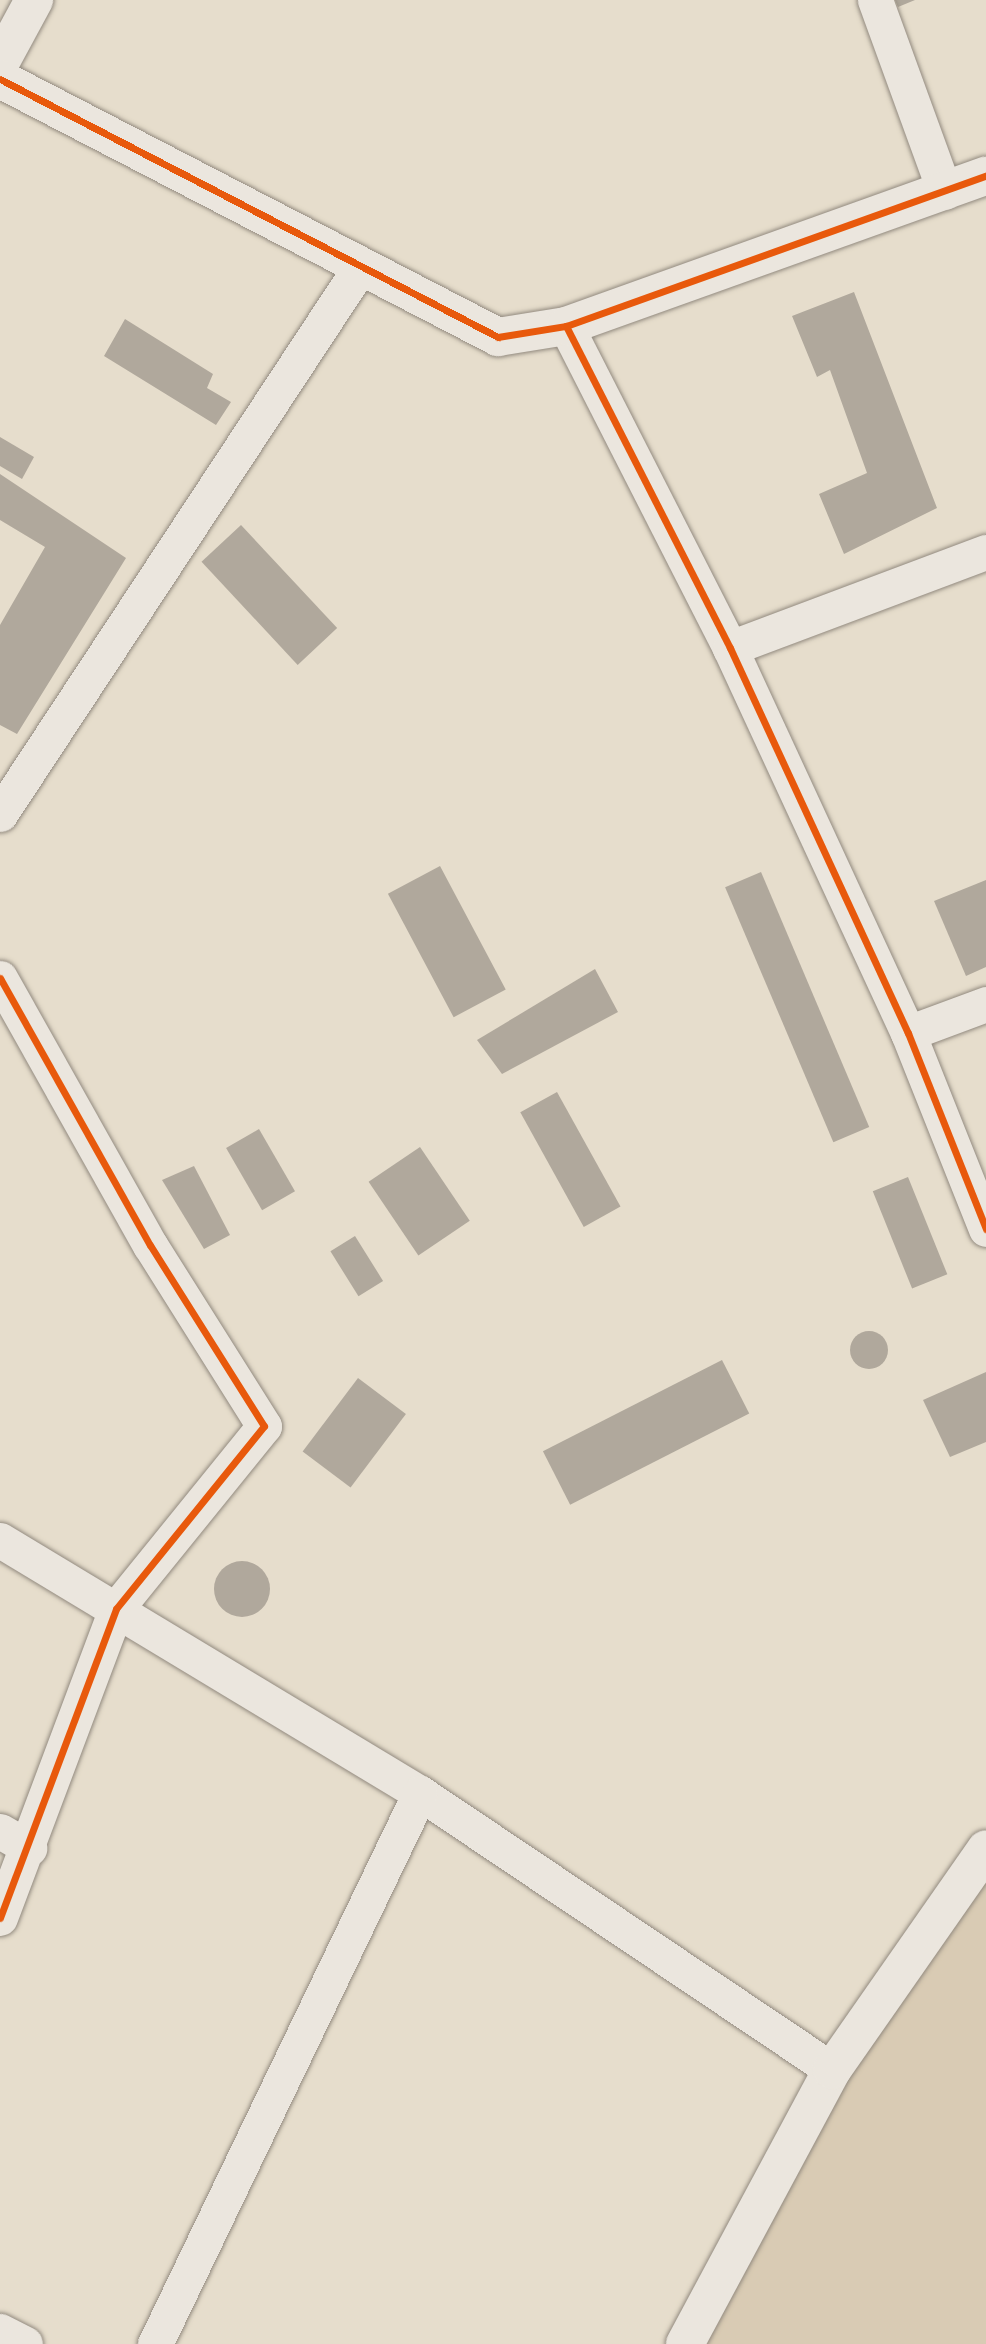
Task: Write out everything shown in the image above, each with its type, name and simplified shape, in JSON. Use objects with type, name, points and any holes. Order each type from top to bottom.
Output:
[{"type":"street","points":[[0,63],[34,0]]},
{"type":"street","points":[[875,0],[945,192]]},
{"type":"street","points":[[0,79],[487,334],[516,338],[566,326],[986,176]]},
{"type":"street","points":[[0,814],[359,269]]},
{"type":"street","points":[[566,326],[730,648],[908,1033],[986,1229]]},
{"type":"street","points":[[730,648],[986,552]]},
{"type":"street","points":[[0,978],[150,1245],[264,1426],[116,1609],[14,1840],[0,1918]]},
{"type":"street","points":[[908,1033],[986,1004]]},
{"type":"street","points":[[0,1540],[420,1793],[832,2070]]},
{"type":"street","points":[[155,2344],[420,1793]]},
{"type":"street","points":[[685,2344],[832,2070],[986,1849]]},
{"type":"street","points":[[0,2331],[25,2344]]},
{"type":"shaded area","points":[[986,1855],[986,2344],[681,2344]]},
{"type":"building","points":[[895,0],[915,0],[898,7]]},
{"type":"building","points":[[854,292],[937,508],[844,554],[819,494],[867,473],[830,370],[817,377],[792,316]]},
{"type":"building","points":[[125,319],[213,374],[207,388],[231,402],[216,425],[104,356]]},
{"type":"building","points":[[0,437],[34,457],[22,479],[0,466]]},
{"type":"building","points":[[0,474],[126,558],[17,734],[0,725],[0,625],[45,547],[0,520]]},
{"type":"building","points":[[241,525],[337,628],[298,665],[202,562]]},
{"type":"building","points":[[440,866],[506,990],[454,1017],[388,894]]},
{"type":"building","points":[[761,872],[869,1127],[833,1142],[725,887]]},
{"type":"building","points":[[986,880],[986,967],[966,976],[934,901]]},
{"type":"building","points":[[595,969],[618,1012],[502,1074],[477,1040]]},
{"type":"building","points":[[557,1092],[621,1207],[584,1227],[520,1112]]},
{"type":"building","points":[[259,1129],[295,1191],[262,1210],[226,1148]]},
{"type":"building","points":[[420,1147],[470,1221],[418,1255],[369,1182]]},
{"type":"building","points":[[194,1166],[230,1235],[204,1249],[162,1180]]},
{"type":"building","points":[[908,1177],[947,1274],[912,1289],[873,1191]]},
{"type":"building","points":[[355,1236],[383,1281],[358,1296],[330,1251]]},
{"type":"building","points":[[869,1331],[882,1337],[888,1350],[882,1363],[869,1369],[856,1363],[850,1350],[856,1337]]},
{"type":"building","points":[[722,1360],[749,1413],[570,1505],[543,1451]]},
{"type":"building","points":[[986,1372],[986,1442],[950,1457],[923,1400]]},
{"type":"building","points":[[358,1378],[406,1414],[351,1488],[303,1451]]},
{"type":"building","points":[[242,1561],[257,1566],[265,1574],[270,1589],[265,1604],[257,1612],[242,1617],[227,1612],[219,1604],[214,1589],[219,1574],[227,1566]]},
{"type":"cycle path","points":[[0,79],[498,337],[566,326],[986,176]]},
{"type":"cycle path","points":[[566,326],[730,648],[908,1033],[986,1229]]},
{"type":"cycle path","points":[[0,978],[150,1245],[264,1426],[116,1609],[0,1918]]}]
